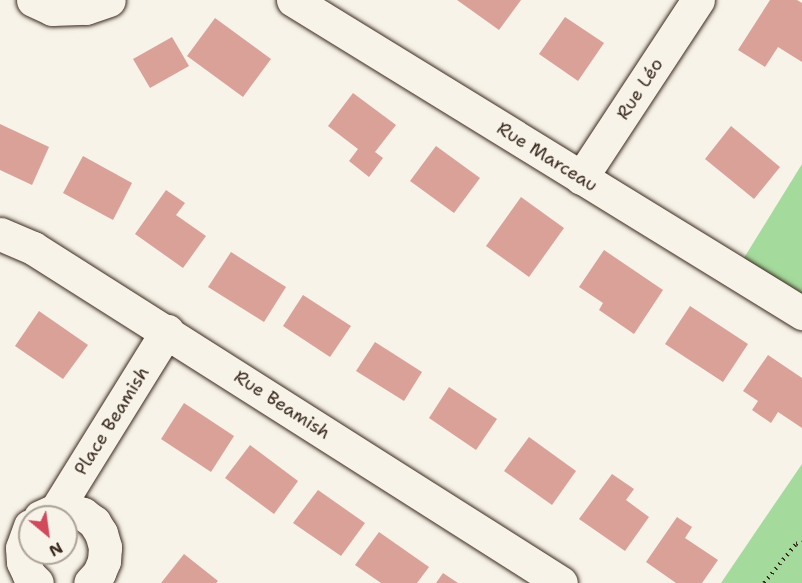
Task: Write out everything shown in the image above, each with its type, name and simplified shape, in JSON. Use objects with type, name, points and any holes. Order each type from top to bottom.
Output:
[{"type":"street","points":[[33,0],[52,9],[86,8],[109,0]]},
{"type":"street","name":"Rue Marceau","points":[[293,0],[802,313]]},
{"type":"street","name":"Rue Léo","points":[[581,178],[698,0]]},
{"type":"street","name":"Rue Beamish","points":[[0,234],[33,248],[167,331],[561,583]]},
{"type":"street","name":"Place Beamish","points":[[51,505],[167,331]]},
{"type":"street","points":[[78,514],[83,514],[94,522],[101,533],[105,547],[104,561],[99,573],[90,583]]},
{"type":"street","name":"Place Beamish","points":[[24,565],[29,575],[37,583]]},
{"type":"path","points":[[764,583],[796,544],[802,542]]},
{"type":"green space","points":[[802,164],[802,308],[739,266]]},
{"type":"green space","points":[[802,464],[802,583],[721,583],[763,521]]},
{"type":"building","points":[[457,0],[521,0],[499,30]]},
{"type":"building","points":[[770,0],[797,0],[802,3],[802,62],[778,47],[765,67],[738,50]]},
{"type":"building","points":[[565,17],[604,43],[578,81],[539,54]]},
{"type":"building","points":[[215,18],[271,59],[243,97],[187,56]]},
{"type":"building","points":[[172,37],[189,66],[150,88],[133,59]]},
{"type":"building","points":[[353,93],[396,125],[375,152],[383,158],[369,177],[349,161],[358,149],[328,126]]},
{"type":"building","points":[[0,124],[49,147],[32,185],[0,170]]},
{"type":"building","points":[[731,126],[780,167],[754,199],[705,159]]},
{"type":"building","points":[[436,146],[480,178],[454,213],[410,181]]},
{"type":"building","points":[[83,156],[132,183],[113,220],[63,193]]},
{"type":"building","points":[[166,190],[185,203],[176,215],[206,236],[183,268],[135,234]]},
{"type":"building","points":[[521,197],[564,228],[529,277],[486,246]]},
{"type":"building","points":[[604,250],[663,290],[634,334],[599,310],[603,303],[579,287]]},
{"type":"building","points":[[231,252],[286,287],[264,322],[208,287]]},
{"type":"building","points":[[303,295],[351,326],[330,357],[283,326]]},
{"type":"building","points":[[690,306],[748,344],[723,382],[665,344]]},
{"type":"building","points":[[39,311],[88,345],[63,379],[15,346]]},
{"type":"building","points":[[375,342],[422,372],[404,401],[356,371]]},
{"type":"building","points":[[768,355],[802,378],[802,428],[778,412],[771,423],[752,410],[758,401],[743,391]]},
{"type":"building","points":[[449,387],[497,419],[476,450],[429,418]]},
{"type":"building","points":[[184,403],[234,436],[211,472],[161,439]]},
{"type":"building","points":[[529,437],[576,471],[552,505],[504,471]]},
{"type":"building","points":[[250,445],[298,481],[274,514],[225,478]]},
{"type":"building","points":[[612,474],[634,489],[626,500],[649,517],[625,551],[579,519]]},
{"type":"building","points":[[318,490],[365,523],[341,556],[293,523]]},
{"type":"building","points":[[677,517],[692,527],[685,538],[718,560],[702,583],[676,583],[646,562]]},
{"type":"building","points":[[379,532],[429,567],[417,583],[381,583],[355,565]]},
{"type":"building","points":[[184,554],[218,581],[216,583],[161,583]]},
{"type":"building","points":[[443,573],[458,583],[436,583]]}]
